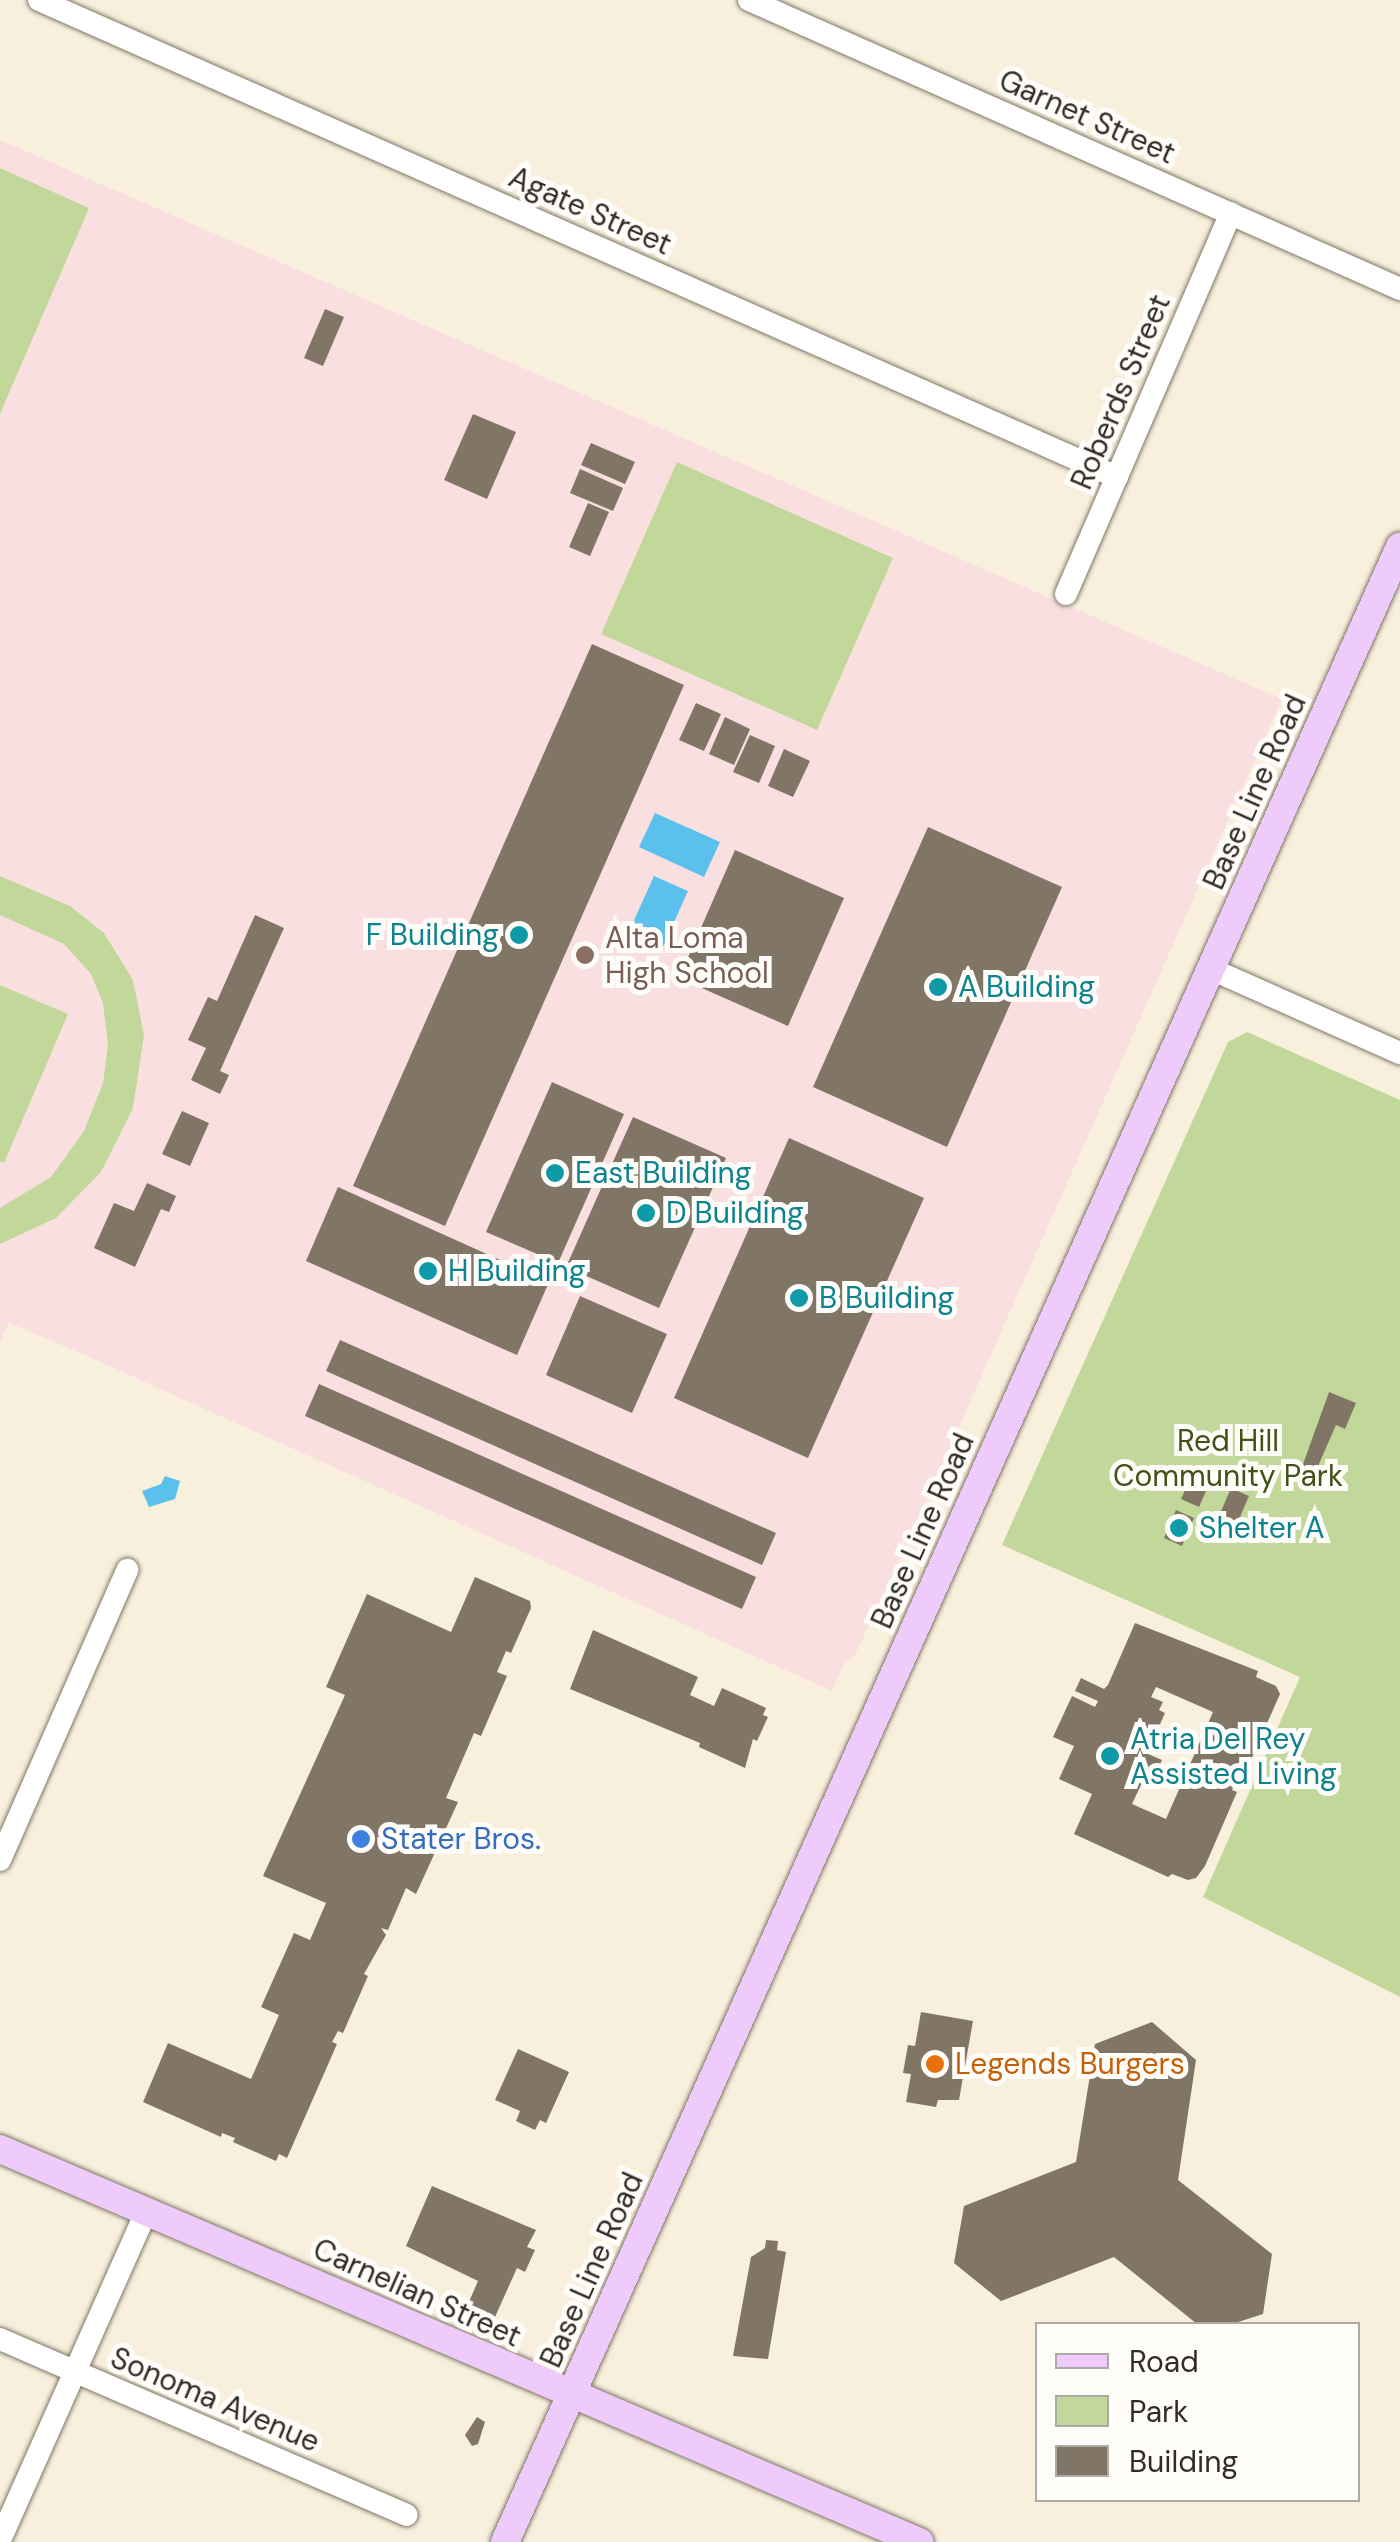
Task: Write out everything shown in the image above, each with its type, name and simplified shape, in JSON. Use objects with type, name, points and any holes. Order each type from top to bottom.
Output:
[{"type":"main road","name":"Base Line Road","points":[[504,2542],[1400,546]]},
{"type":"main road","name":"Carnelian Street","points":[[0,2149],[918,2542]]},
{"type":"street","name":"Agate Street","points":[[39,0],[1117,477]]},
{"type":"street","name":"Garnet Street","points":[[749,0],[1400,289]]},
{"type":"street","name":"Roberds Street","points":[[1066,594],[1231,213]]},
{"type":"street","points":[[1211,969],[1400,1053]]},
{"type":"street","points":[[0,1860],[127,1570]]},
{"type":"street","points":[[0,2540],[146,2210]]},
{"type":"street","name":"Sonoma Avenue","points":[[0,2340],[406,2515]]},
{"type":"shaded area","name":"Alta Loma High School","points":[[0,140],[1282,699],[908,1542],[854,1657],[844,1664],[832,1691],[9,1323],[0,1342]]},
{"type":"green space","points":[[0,168],[89,208],[0,414]]},
{"type":"green space","points":[[677,462],[893,558],[817,730],[601,634]]},
{"type":"green space","points":[[0,876],[70,906],[104,933],[133,980],[144,1035],[133,1108],[101,1172],[56,1218],[0,1244],[0,1208],[51,1177],[84,1131],[103,1083],[108,1045],[103,1003],[91,974],[64,944],[0,915]]},
{"type":"green space","points":[[0,985],[68,1014],[4,1163],[0,1161]]},
{"type":"green space","name":"Red Hill Community Park","points":[[1247,1032],[1400,1100],[1400,1997],[1203,1897],[1300,1677],[1002,1545],[1228,1042]]},
{"type":"water","points":[[655,813],[720,842],[704,877],[639,847]]},
{"type":"water","points":[[654,876],[688,891],[661,951],[627,936]]},
{"type":"water","points":[[165,1476],[180,1481],[175,1499],[149,1507],[142,1491],[161,1484]]},
{"type":"building","points":[[325,309],[344,317],[323,366],[304,358]]},
{"type":"building","points":[[473,414],[516,432],[487,499],[444,480]]},
{"type":"building","points":[[591,443],[635,462],[625,484],[581,465]]},
{"type":"building","points":[[580,469],[623,488],[613,511],[570,493]]},
{"type":"building","points":[[588,503],[609,512],[590,556],[569,547]]},
{"type":"building","name":"F Building","points":[[592,644],[684,685],[445,1226],[353,1186]]},
{"type":"building","points":[[696,703],[721,714],[704,751],[679,740]]},
{"type":"building","points":[[725,717],[750,729],[734,765],[709,754]]},
{"type":"building","points":[[750,735],[775,746],[759,783],[733,772]]},
{"type":"building","points":[[784,749],[810,761],[793,797],[768,786]]},
{"type":"building","name":"A Building","points":[[928,827],[1062,887],[947,1147],[813,1087]]},
{"type":"building","points":[[735,850],[844,898],[788,1026],[679,978]]},
{"type":"building","points":[[255,915],[284,928],[220,1071],[229,1075],[220,1094],[191,1080],[206,1048],[188,1040],[208,997],[217,1001]]},
{"type":"building","name":"East Building","points":[[552,1082],[624,1114],[558,1263],[486,1232]]},
{"type":"building","points":[[182,1111],[209,1123],[190,1166],[162,1154]]},
{"type":"building","name":"D Building","points":[[633,1117],[726,1158],[659,1308],[566,1267]]},
{"type":"building","name":"B Building","points":[[789,1138],[924,1198],[808,1458],[674,1398]]},
{"type":"building","points":[[147,1183],[176,1196],[169,1212],[161,1209],[135,1267],[94,1248],[114,1203],[134,1211]]},
{"type":"building","name":"H Building","points":[[338,1187],[549,1282],[517,1355],[306,1261]]},
{"type":"building","points":[[580,1296],[667,1334],[632,1413],[546,1375]]},
{"type":"building","points":[[340,1340],[776,1533],[762,1565],[326,1371]]},
{"type":"building","points":[[319,1384],[756,1577],[742,1609],[305,1416]]},
{"type":"building","points":[[1329,1392],[1356,1403],[1345,1429],[1336,1425],[1315,1473],[1302,1467]]},
{"type":"building","points":[[1193,1472],[1211,1480],[1199,1507],[1181,1499]]},
{"type":"building","points":[[1231,1488],[1249,1496],[1237,1524],[1219,1516]]},
{"type":"building","name":"Shelter A","points":[[1176,1510],[1194,1518],[1182,1546],[1164,1538]]},
{"type":"building","points":[[475,1577],[530,1601],[531,1608],[511,1653],[506,1651],[497,1672],[507,1676],[481,1736],[474,1733],[446,1798],[458,1802],[416,1894],[406,1888],[388,1930],[381,1928],[386,1935],[364,1974],[368,1976],[343,2033],[338,2031],[332,2042],[337,2044],[287,2158],[279,2154],[276,2161],[233,2142],[235,2138],[222,2133],[221,2137],[143,2102],[168,2043],[251,2079],[279,2015],[261,2007],[294,1933],[310,1940],[326,1903],[263,1876],[345,1695],[326,1687],[367,1594],[451,1632]]},
{"type":"building","name":"Atria Del Rey Assisted Living","points":[[1135,1623],[1258,1671],[1256,1677],[1276,1686],[1280,1694],[1242,1780],[1237,1778],[1232,1790],[1237,1792],[1196,1878],[1188,1880],[1172,1874],[1168,1877],[1074,1834],[1092,1794],[1059,1779],[1074,1746],[1053,1737],[1072,1696],[1095,1707],[1098,1701],[1075,1691],[1081,1678],[1104,1689]],"holes":[[[1156,1687],[1213,1712],[1166,1819],[1132,1804],[1141,1785],[1149,1789],[1162,1760],[1141,1751],[1151,1729],[1157,1731],[1165,1713],[1159,1710],[1163,1702],[1151,1697]]]},
{"type":"building","points":[[593,1630],[698,1677],[690,1695],[714,1706],[722,1688],[766,1708],[763,1715],[768,1717],[757,1741],[753,1739],[745,1768],[699,1747],[700,1743],[570,1689]]},
{"type":"building","name":"Legends Burgers","points":[[921,2012],[973,2021],[959,2100],[938,2100],[936,2107],[906,2102],[911,2074],[903,2073],[908,2045],[915,2046]]},
{"type":"building","points":[[1152,2022],[1196,2060],[1178,2180],[1272,2254],[1263,2314],[1238,2322],[1195,2322],[1114,2257],[1001,2301],[954,2263],[964,2206],[1076,2162],[1095,2044]]},
{"type":"building","points":[[518,2049],[569,2072],[546,2123],[540,2120],[535,2130],[516,2121],[520,2111],[495,2100]]},
{"type":"building","points":[[432,2186],[536,2230],[527,2247],[535,2250],[525,2272],[517,2268],[495,2317],[468,2304],[478,2281],[406,2246]]},
{"type":"building","points":[[766,2240],[778,2241],[777,2250],[786,2252],[768,2359],[733,2356],[751,2257],[765,2248]]},
{"type":"building","points":[[477,2417],[485,2422],[478,2444],[472,2446],[465,2435]]},
{"type":"place","name":"F Building","points":[[519,935]]},
{"type":"place","name":"Alta Loma High School","points":[[585,955]]},
{"type":"place","name":"A Building","points":[[938,987]]},
{"type":"place","name":"East Building","points":[[555,1173]]},
{"type":"place","name":"D Building","points":[[646,1213]]},
{"type":"place","name":"H Building","points":[[428,1271]]},
{"type":"place","name":"B Building","points":[[799,1298]]},
{"type":"place","name":"Shelter A","points":[[1179,1528]]},
{"type":"place","name":"Atria Del Rey Assisted Living","points":[[1110,1756]]},
{"type":"place","name":"Stater Bros.","points":[[361,1839]]},
{"type":"place","name":"Legends Burgers","points":[[935,2064]]}]
